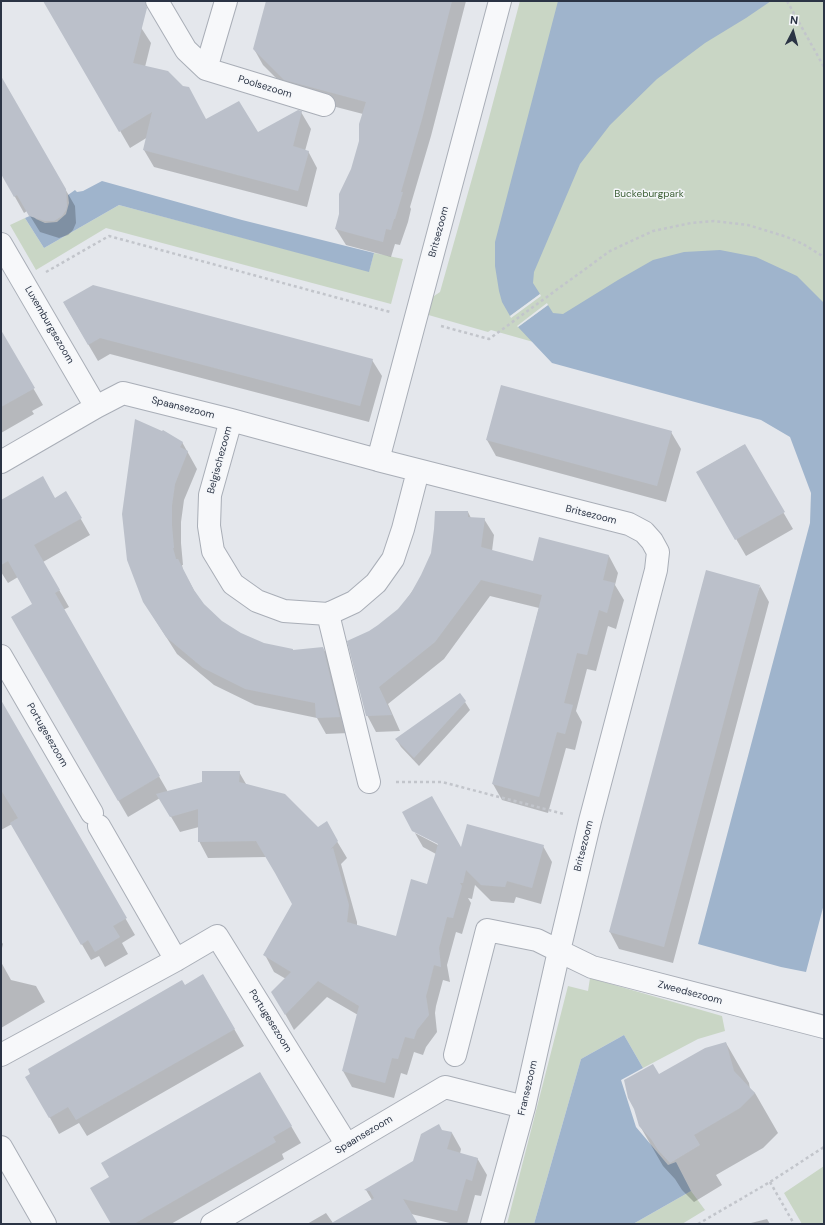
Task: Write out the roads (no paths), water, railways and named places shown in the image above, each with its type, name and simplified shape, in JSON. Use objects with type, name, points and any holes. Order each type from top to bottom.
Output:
[{"type":"street","name":"Poolsezoom","points":[[157,1],[186,50],[206,70],[324,105]]},
{"type":"street","points":[[206,70],[226,1]]},
{"type":"street","name":"Britsezoom","points":[[500,1],[378,460],[630,524],[644,532],[652,541],[658,552],[656,570],[590,821],[558,950]]},
{"type":"street","name":"Luxemburgsezoom","points":[[1,244],[96,407]]},
{"type":"street","name":"Spaansezoom","points":[[1,462],[123,393],[231,420],[378,460]]},
{"type":"street","name":"Belgischezoom","points":[[231,420],[210,495],[209,526],[213,551],[232,584],[257,601],[284,611],[328,614],[354,602],[376,583],[393,559],[403,529],[418,471]]},
{"type":"street","points":[[328,614],[369,782]]},
{"type":"street","name":"Portugesezoom","points":[[1,656],[176,960]]},
{"type":"street","points":[[455,1055],[487,930],[537,940],[558,950]]},
{"type":"street","name":"Portugesezoom","points":[[1,1055],[176,960],[217,936],[347,1145]]},
{"type":"street","name":"Zweedsezoom","points":[[558,950],[592,967],[824,1027]]},
{"type":"street","name":"Fransezoom","points":[[492,1224],[524,1107],[558,950]]},
{"type":"street","name":"Spaansezoom","points":[[212,1224],[444,1087],[524,1107]]},
{"type":"street","points":[[1,1147],[45,1224]]},
{"type":"water","points":[[558,1],[771,1],[705,43],[657,79],[610,125],[580,164],[534,272],[533,283],[540,294],[510,316],[502,302],[499,291],[495,266],[495,242]]},
{"type":"water","points":[[102,181],[242,220],[374,253],[369,272],[119,205],[44,248],[25,218],[32,215],[36,219],[45,223],[57,222],[66,214],[69,203],[68,195],[75,190],[77,192],[83,191]]},
{"type":"water","points":[[720,250],[756,257],[797,276],[824,303],[824,904],[806,972],[781,967],[698,944],[810,523],[811,493],[790,437],[761,420],[552,363],[518,327],[548,305],[553,313],[563,314],[653,260],[684,252]]},
{"type":"water","points":[[624,1035],[643,1068],[621,1080],[636,1127],[668,1165],[676,1162],[691,1191],[633,1224],[534,1224],[581,1059]]},
{"type":"park label","name":"Buckeburgpark","points":[[649,194]]}]
